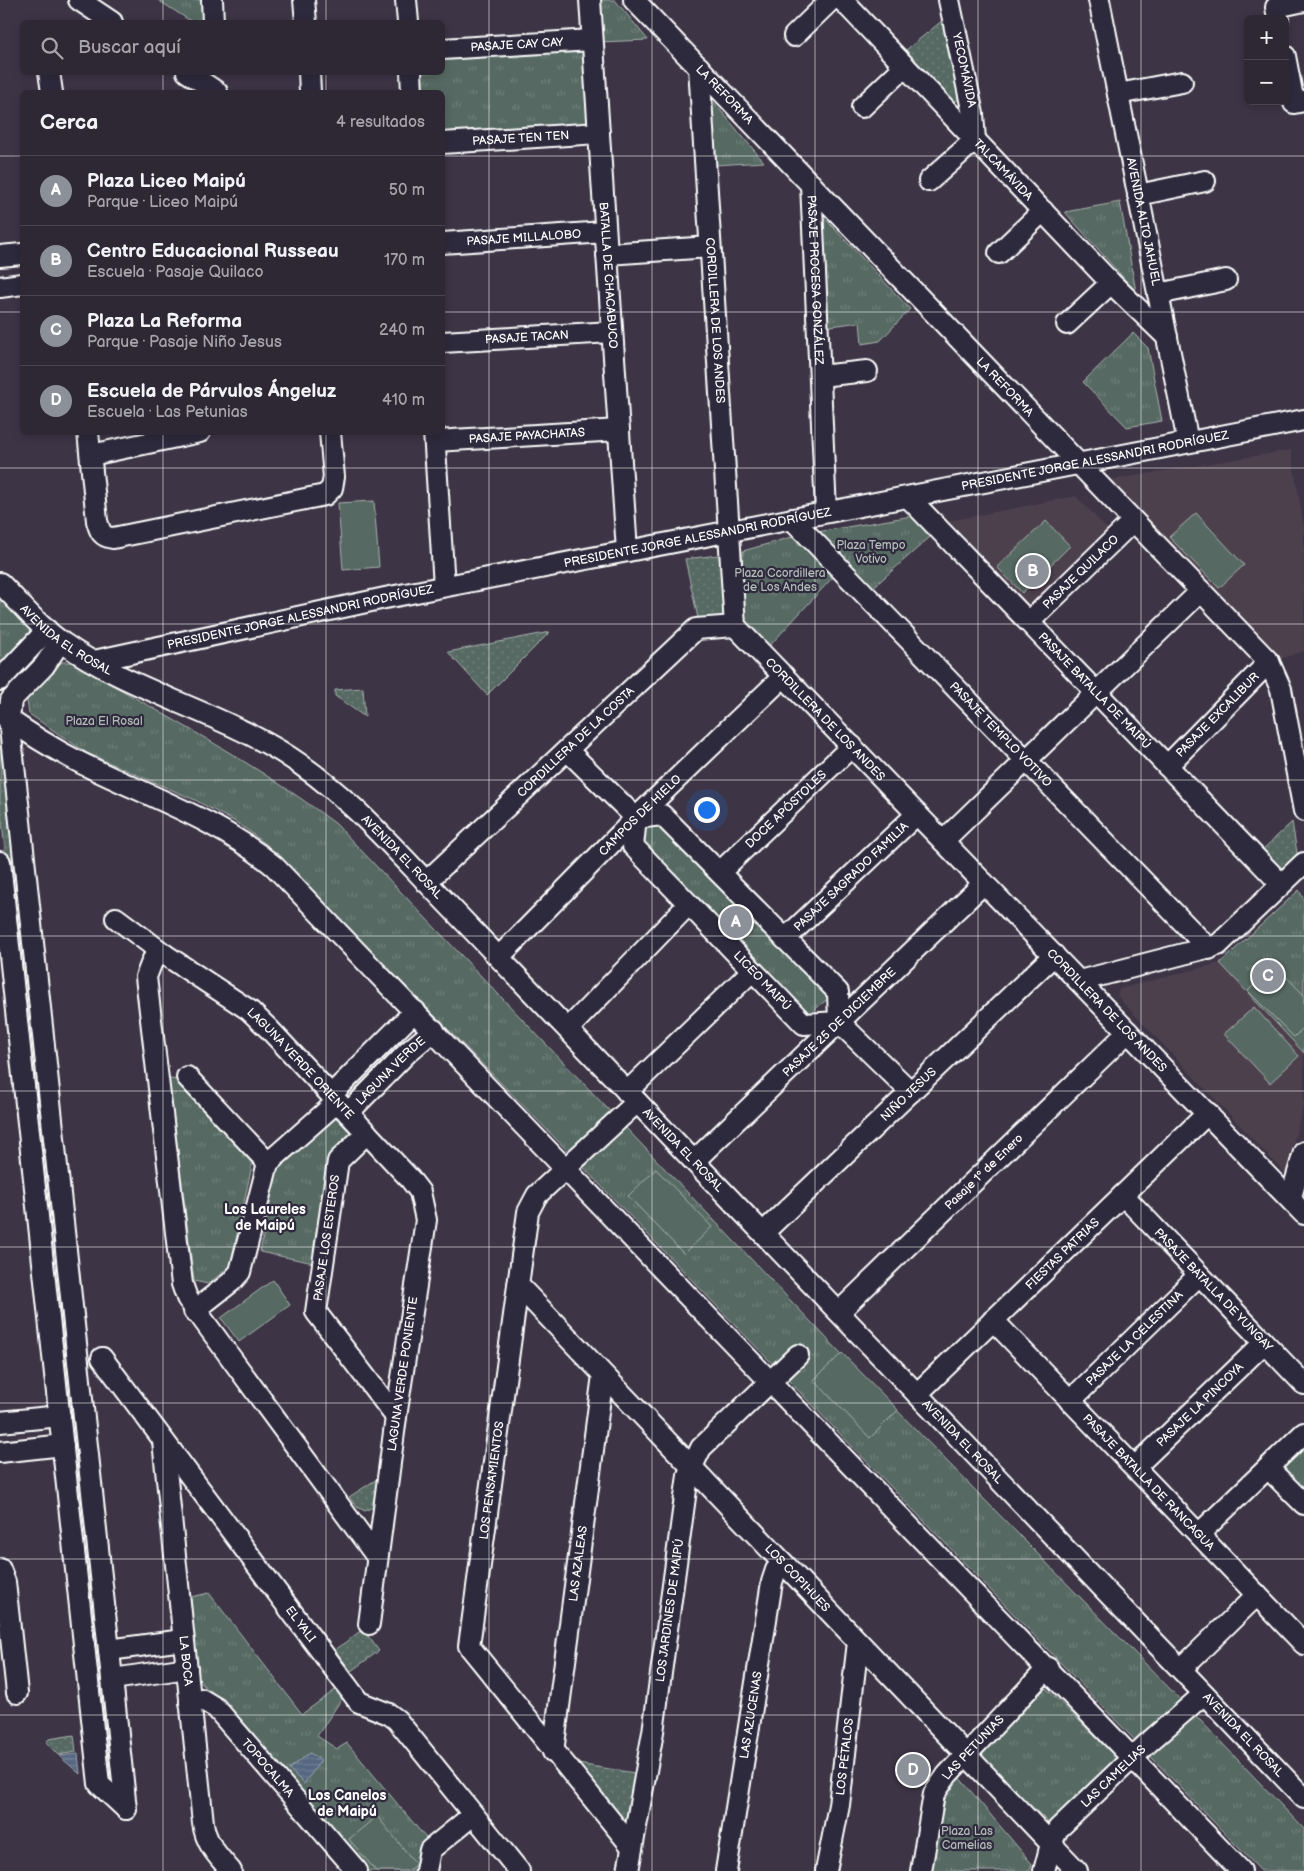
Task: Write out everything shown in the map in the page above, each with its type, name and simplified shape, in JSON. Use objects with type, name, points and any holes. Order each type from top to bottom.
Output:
[{"type":"street","points":[[79,0],[109,20]]},
{"type":"street","points":[[212,0],[214,20]]},
{"type":"street","points":[[304,0],[306,20]]},
{"type":"street","points":[[406,0],[408,20]]},
{"type":"street","name":"BATALLA DE CHACABUCO","points":[[590,0],[627,551]]},
{"type":"street","name":"LA REFORMA","points":[[634,0],[1269,662],[1281,689],[1304,811]]},
{"type":"street","points":[[794,36],[831,0]]},
{"type":"street","name":"TALCAMÁVIDA","points":[[842,0],[1111,283],[1167,337]]},
{"type":"street","name":"YECOMÁVIDA","points":[[949,0],[973,114],[975,140]]},
{"type":"street","name":"AVENIDA ALTO JAHUEL","points":[[1099,0],[1188,442]]},
{"type":"street","points":[[1277,13],[1304,1]]},
{"type":"street","name":"PASAJE CAY CAY","points":[[445,49],[592,40]]},
{"type":"street","points":[[1286,60],[1294,103],[1304,101]]},
{"type":"street","points":[[862,107],[905,66]]},
{"type":"street","name":"CORDILLERA DE LOS ANDES","points":[[699,68],[736,626],[1299,1209]]},
{"type":"street","points":[[50,75],[52,90]]},
{"type":"street","points":[[192,75],[214,90]]},
{"type":"street","points":[[216,75],[217,90]]},
{"type":"street","points":[[309,75],[310,90]]},
{"type":"street","points":[[411,75],[412,90]]},
{"type":"street","points":[[1118,94],[1182,82]]},
{"type":"street","name":"PASAJE TEN TEN","points":[[445,143],[599,133]]},
{"type":"street","points":[[929,181],[975,140]]},
{"type":"street","points":[[1138,195],[1205,181]]},
{"type":"street","name":"PASAJE PROCESA GONZÁLEZ","points":[[811,184],[826,512]]},
{"type":"street","points":[[999,253],[1043,211]]},
{"type":"street","name":"PASAJE MILLALOBO","points":[[445,243],[605,232]]},
{"type":"street","points":[[607,254],[710,247]]},
{"type":"street","points":[[0,256],[20,254]]},
{"type":"street","points":[[1158,294],[1226,280]]},
{"type":"street","points":[[1067,324],[1111,283]]},
{"type":"street","points":[[0,287],[20,284]]},
{"type":"street","name":"PASAJE TACAN","points":[[445,342],[612,332]]},
{"type":"street","name":"PASAJE PROCESA GONZÁLEZ","points":[[820,376],[867,371]]},
{"type":"street","name":"PRESIDENTE JORGE ALESSANDRI RODRÍGUEZ","points":[[94,661],[444,586],[1304,420]]},
{"type":"street","name":"PASAJE PAYACHATAS","points":[[434,437],[619,430]]},
{"type":"street","points":[[88,435],[100,532],[106,537],[113,538],[325,495],[332,488],[334,477],[330,435]]},
{"type":"street","points":[[91,455],[186,435]]},
{"type":"street","points":[[434,437],[444,586]]},
{"type":"street","name":"PASAJE BATALLA DE MAIPÚ","points":[[908,497],[1281,884]]},
{"type":"street","name":"PASAJE TEMPLO VOTIVO","points":[[792,519],[1209,949]]},
{"type":"street","name":"PASAJE QUILACO","points":[[1029,622],[1133,521]]},
{"type":"street","name":"AVENIDA EL ROSAL","points":[[0,582],[54,636],[94,661],[260,740],[302,765],[338,794],[499,957],[1304,1798]]},
{"type":"street","points":[[943,840],[1201,591]]},
{"type":"street","name":"CORDILLERA DE LA COSTA","points":[[426,882],[568,751],[696,629],[736,626]]},
{"type":"street","points":[[0,680],[54,636]]},
{"type":"street","points":[[0,862],[43,1248],[99,1784],[126,1809],[66,1246],[4,716],[11,700],[44,666],[54,636]]},
{"type":"street","name":"PASAJE EXCALIBUR","points":[[1167,766],[1269,662]]},
{"type":"street","name":"CAMPOS DE HIELO","points":[[499,957],[636,818],[784,676]]},
{"type":"street","points":[[4,716],[58,751],[211,824],[255,850],[292,883],[1134,1757],[1240,1871]]},
{"type":"street","name":"DOCE APÓSTOLES","points":[[720,872],[852,746]]},
{"type":"street","points":[[568,751],[636,818],[662,815],[720,872],[838,992],[839,1022],[911,1092]]},
{"type":"street","name":"PASAJE SAGRADO FAMILIA","points":[[785,939],[918,814]]},
{"type":"street","name":"LICEO MAIPÚ","points":[[636,818],[632,846],[804,1024],[839,1022]]},
{"type":"street","points":[[1079,981],[1209,949],[1224,941],[1304,863]]},
{"type":"street","name":"PASAJE 25 DE DICIEMBRE","points":[[694,1161],[984,883]]},
{"type":"street","points":[[568,1029],[688,905]]},
{"type":"street","name":"LAGUNA VERDE ORIENTE","points":[[116,918],[164,954],[249,1010],[367,1133],[420,1192]]},
{"type":"street","points":[[164,954],[153,960],[146,977],[182,1284],[194,1311],[377,1557]]},
{"type":"street","name":"NIÑO JESUS","points":[[763,1233],[1054,955]]},
{"type":"street","points":[[632,1097],[752,971]]},
{"type":"street","name":"LAGUNA VERDE","points":[[338,1103],[415,1011]]},
{"type":"street","name":"LAGUNA VERDE","points":[[268,1163],[338,1103],[434,1030]]},
{"type":"street","name":"Pasaje 1º de Enero","points":[[839,1312],[1128,1032]]},
{"type":"street","points":[[187,1077],[268,1163],[240,1272],[231,1282],[194,1311]]},
{"type":"street","name":"LOS PENSAMIENTOS","points":[[632,1097],[538,1196],[530,1207],[469,1646],[553,1752],[632,1847]]},
{"type":"street","name":"FIESTAS PATRIAS","points":[[917,1394],[1208,1113]]},
{"type":"street","name":"PASAJE LOS ESTEROS","points":[[367,1133],[338,1161],[316,1312],[396,1418]]},
{"type":"street","points":[[1299,1209],[1291,1197],[1304,1152]]},
{"type":"street","name":"LAGUNA VERDE PONIENTE","points":[[369,1624],[396,1418],[426,1220],[420,1192]]},
{"type":"street","name":"PASAJE BATALLA DE YUNGAY","points":[[1122,1195],[1304,1384]]},
{"type":"street","points":[[43,1248],[66,1246]]},
{"type":"street","name":"PASAJE LA CELESTINA","points":[[1070,1402],[1199,1275]]},
{"type":"street","name":"LOS COPIHUES","points":[[518,1285],[1077,1871]]},
{"type":"street","name":"PASAJE BATALLA DE RANCAGUA","points":[[993,1320],[1304,1644]]},
{"type":"street","name":"PASAJE LA PINCOYA","points":[[1135,1467],[1264,1343]]},
{"type":"street","name":"LOS JARDINES DE MAIPÚ","points":[[628,1871],[654,1732],[685,1493],[691,1467],[701,1448],[798,1355]]},
{"type":"street","name":"EL YALI","points":[[102,1358],[359,1702],[389,1714],[397,1720],[519,1871]]},
{"type":"street","name":"LAS AZALEAS","points":[[553,1752],[604,1375]]},
{"type":"street","points":[[0,1422],[60,1416]]},
{"type":"street","points":[[1200,1534],[1304,1433]]},
{"type":"street","name":"LA BOCA","points":[[163,1441],[205,1838],[210,1848],[231,1871]]},
{"type":"street","points":[[0,1452],[64,1445]]},
{"type":"street","points":[[1268,1468],[1304,1504]]},
{"type":"street","points":[[73,1538],[97,1536]]},
{"type":"street","name":"LAS AZUCENAS","points":[[726,1871],[772,1582],[776,1570],[783,1563]]},
{"type":"street","points":[[0,1569],[5,1582],[17,1693]]},
{"type":"street","points":[[1181,1670],[1257,1595]]},
{"type":"street","points":[[109,1650],[183,1640]]},
{"type":"street","name":"LOS PÉTALOS","points":[[826,1871],[838,1805],[858,1642]]},
{"type":"street","points":[[113,1679],[186,1668]]},
{"type":"street","name":"LAS PETUNIAS","points":[[921,1871],[934,1794],[947,1775],[1048,1668]]},
{"type":"street","name":"LAS CAMELIAS","points":[[1044,1871],[1051,1844],[1058,1829],[1204,1694]]},
{"type":"street","name":"TOPOCALMA","points":[[190,1702],[200,1700],[216,1708],[357,1871]]},
{"type":"street","points":[[426,1871],[430,1850],[473,1815]]},
{"type":"shaded area","points":[[1291,450],[1304,527],[1304,651],[1280,659],[1110,480]]},
{"type":"shaded area","points":[[1076,496],[1110,532],[1031,610],[949,521]]},
{"type":"shaded area","points":[[1220,963],[1304,1053],[1304,1104],[1285,1173],[1117,996],[1119,989]]},
{"type":"green space","points":[[158,0],[202,0],[204,20],[189,20]]},
{"type":"green space","points":[[597,0],[615,0],[648,40],[599,42]]},
{"type":"green space","points":[[943,20],[962,98],[954,102],[906,50]]},
{"type":"green space","points":[[581,45],[585,52],[589,130],[445,140],[445,90],[417,90],[415,75],[445,75],[445,57]]},
{"type":"green space","points":[[711,99],[764,162],[715,165]]},
{"type":"green space","points":[[1120,202],[1136,292],[1065,212]]},
{"type":"green space","points":[[816,209],[910,309],[880,341],[862,344],[860,322],[824,327]]},
{"type":"green space","points":[[1133,333],[1148,348],[1162,421],[1127,427],[1083,382]]},
{"type":"green space","points":[[374,501],[379,567],[343,570],[338,503]]},
{"type":"green space","points":[[1196,513],[1244,565],[1219,588],[1169,537]]},
{"type":"green space","name":"Plaza Tempo Votivo","points":[[912,516],[930,537],[868,592],[811,533]]},
{"type":"green space","points":[[1046,521],[1070,546],[1022,593],[997,567]]},
{"type":"green space","name":"Plaza Ccordillera de Los Andes","points":[[799,535],[833,577],[763,653],[740,628],[743,551]]},
{"type":"green space","points":[[718,555],[724,559],[726,616],[698,618],[685,559]]},
{"type":"green space","points":[[0,600],[32,631],[0,665]]},
{"type":"green space","points":[[550,632],[487,695],[448,652]]},
{"type":"green space","name":"Plaza El Rosal","points":[[62,662],[72,662],[78,665],[210,741],[306,802],[336,824],[834,1346],[1176,1695],[1304,1829],[1304,1871],[1261,1871],[555,1138],[266,844],[239,824],[195,800],[87,753],[29,714],[27,700],[31,692]]},
{"type":"green space","points":[[363,688],[365,717],[335,696],[335,690]]},
{"type":"green space","points":[[0,740],[55,1224],[48,1225],[0,806]]},
{"type":"green space","points":[[1292,822],[1298,859],[1280,876],[1260,852]]},
{"type":"green space","points":[[660,824],[830,997],[807,1016],[642,847],[645,826]]},
{"type":"green space","points":[[1299,890],[1304,900],[1304,1053],[1220,963]]},
{"type":"green space","points":[[1274,964],[1304,995],[1304,1027],[1294,1037],[1248,991]]},
{"type":"green space","points":[[1254,1007],[1299,1056],[1270,1083],[1224,1034]]},
{"type":"green space","points":[[169,1079],[183,1080],[253,1161],[230,1266],[208,1284],[194,1281]]},
{"type":"green space","points":[[335,1116],[353,1136],[314,1263],[260,1252],[277,1167]]},
{"type":"green space","points":[[656,1169],[712,1227],[684,1254],[628,1196]]},
{"type":"green space","points":[[59,1270],[86,1520],[79,1521],[52,1271]]},
{"type":"green space","points":[[273,1280],[290,1305],[239,1342],[221,1318]]},
{"type":"green space","points":[[842,1353],[898,1410],[870,1438],[814,1380]]},
{"type":"green space","points":[[1304,1440],[1304,1501],[1273,1470]]},
{"type":"green space","points":[[377,1479],[373,1507],[365,1511],[357,1507],[349,1497]]},
{"type":"green space","points":[[90,1550],[116,1787],[110,1780],[83,1551]]},
{"type":"green space","points":[[209,1593],[302,1714],[338,1688],[343,1697],[317,1736],[337,1749],[347,1743],[430,1843],[418,1871],[364,1871],[199,1680],[186,1598]]},
{"type":"green space","points":[[363,1629],[379,1651],[351,1671],[335,1650]]},
{"type":"green space","points":[[1046,1688],[1120,1761],[1051,1825],[978,1754]]},
{"type":"green space","points":[[74,1735],[76,1752],[58,1755],[46,1742],[49,1739]]},
{"type":"green space","points":[[578,1764],[635,1773],[627,1825],[621,1822]]},
{"type":"green space","name":"Plaza Las Camelias","points":[[958,1776],[1032,1864],[1030,1871],[927,1871],[941,1796]]},
{"type":"green space","points":[[377,1816],[416,1864],[408,1871],[376,1871],[349,1839]]},
{"type":"water","points":[[310,1753],[321,1760],[304,1784],[289,1769]]},
{"type":"water","points":[[78,1754],[80,1774],[59,1756]]},
{"type":"place","name":"Centro Educacional Russeau","points":[[1033,571]]},
{"type":"place","name":"Plaza Liceo Maipú","points":[[736,922]]},
{"type":"place","name":"Plaza La Reforma","points":[[1268,976]]},
{"type":"place","name":"Escuela de Párvulos Ángeluz","points":[[913,1770]]},
{"type":"district","name":"Los Laureles de Maipú","points":[[265,1218]]},
{"type":"district","name":"Los Canelos de Maipú","points":[[347,1804]]}]
